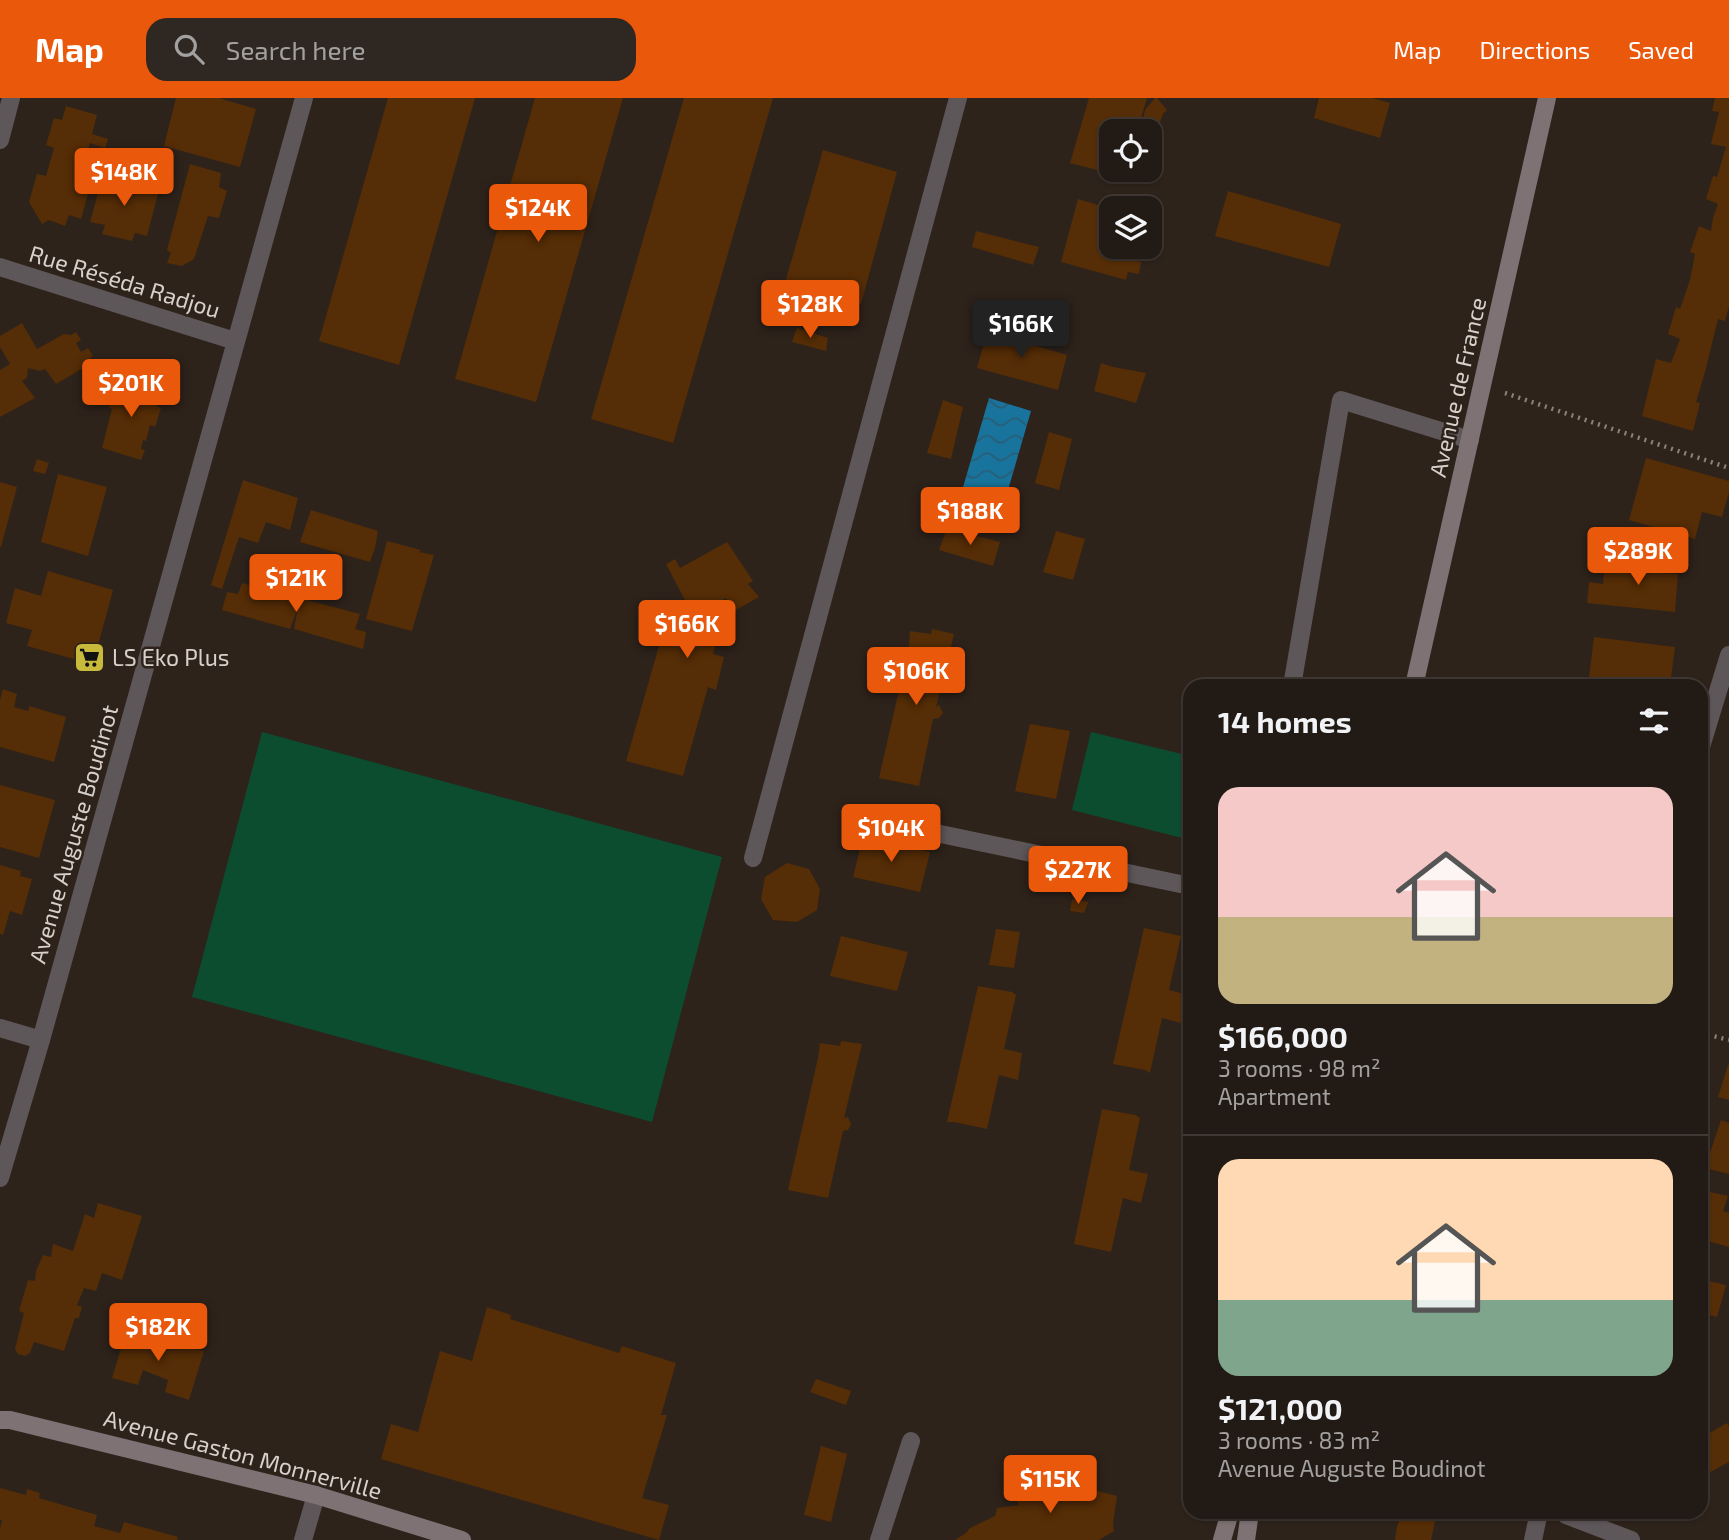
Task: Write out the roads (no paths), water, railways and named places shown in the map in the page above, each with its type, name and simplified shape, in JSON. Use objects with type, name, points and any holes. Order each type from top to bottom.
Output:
[{"type":"main road","name":"Avenue de France","points":[[1416,679],[1547,98]]},
{"type":"main road","name":"Avenue Gaston Monnerville","points":[[3,1416],[316,1495],[462,1540]]},
{"type":"main road","points":[[1222,1540],[1228,1519]]},
{"type":"main road","points":[[1247,1540],[1249,1519]]},
{"type":"street","points":[[0,140],[11,98]]},
{"type":"street","name":"Avenue Auguste Boudinot","points":[[0,1178],[304,98]]},
{"type":"street","points":[[753,858],[958,98]]},
{"type":"street","name":"Rue Réséda Radjou","points":[[0,267],[235,341]]},
{"type":"street","points":[[1293,679],[1341,400],[1470,440]]},
{"type":"street","points":[[1708,724],[1729,654]]},
{"type":"street","points":[[859,817],[1183,886]]},
{"type":"street","points":[[0,1028],[40,1040]]},
{"type":"street","points":[[879,1540],[911,1441]]},
{"type":"street","points":[[303,1540],[316,1495]]},
{"type":"street","points":[[1533,1540],[1538,1519]]},
{"type":"street","points":[[1576,1519],[1631,1540]]},
{"type":"water","points":[[989,398],[1031,411],[1001,514],[959,501]]},
{"type":"place","name":"LS Eko Plus","points":[[89,657]]}]
